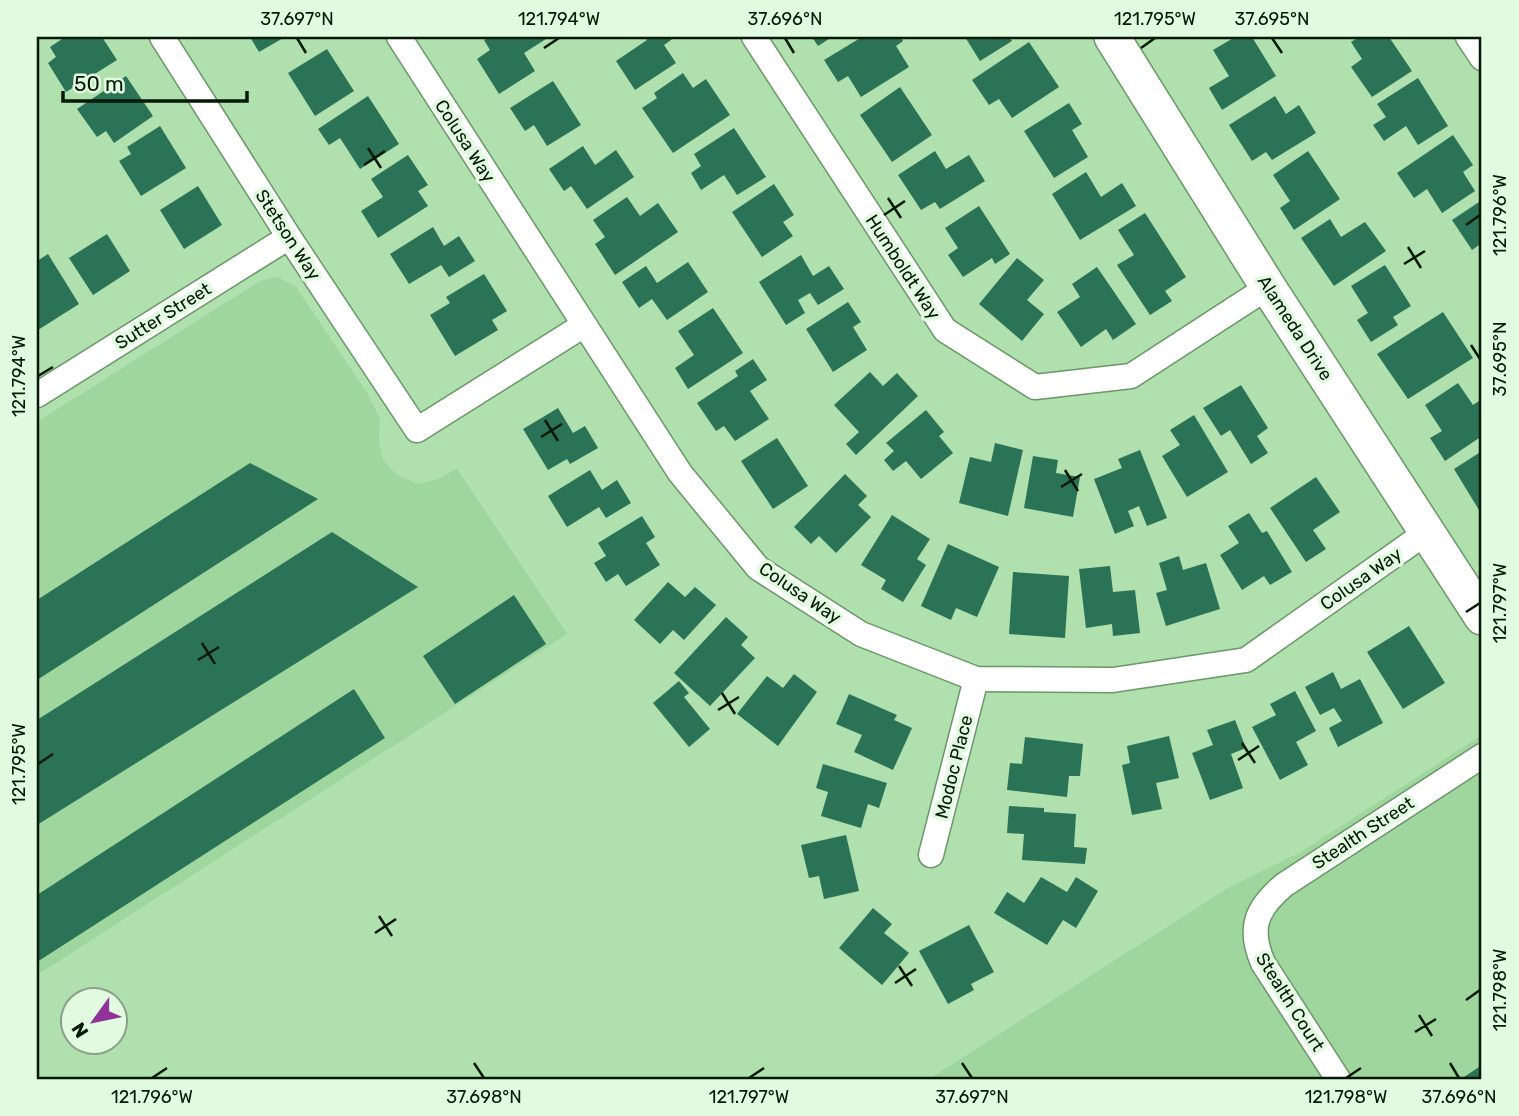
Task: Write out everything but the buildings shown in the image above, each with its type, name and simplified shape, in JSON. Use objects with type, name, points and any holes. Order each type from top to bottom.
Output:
[{"type":"street","name":"Stetson Way","points":[[162,37],[289,237],[417,430],[584,325]]},
{"type":"street","name":"Colusa Way","points":[[398,37],[680,473],[758,568],[861,634],[976,679],[1113,680],[1246,660],[1427,533]]},
{"type":"street","name":"Humboldt Way","points":[[754,37],[945,330],[1035,387],[1130,376],[1268,287]]},
{"type":"street","points":[[1468,37],[1482,58]]},
{"type":"street","name":"Alameda Drive","points":[[1120,40],[1268,287],[1482,617]]},
{"type":"street","name":"Sutter Street","points":[[37,396],[289,237]]},
{"type":"street","name":"Modoc Place","points":[[931,855],[976,679]]},
{"type":"street","name":"Stealth Street","points":[[1255,921],[1266,900],[1284,885],[1482,756]]},
{"type":"street","name":"Stealth Court","points":[[1255,921],[1254,944],[1262,963],[1338,1079]]},
{"type":"shaded area","points":[[278,277],[296,287],[367,393],[380,419],[379,442],[383,460],[397,475],[418,484],[438,479],[457,469],[567,634],[37,975],[37,422],[260,281]]},
{"type":"shaded area","points":[[1482,735],[1482,1079],[929,1079],[1228,888],[1301,852]]}]
